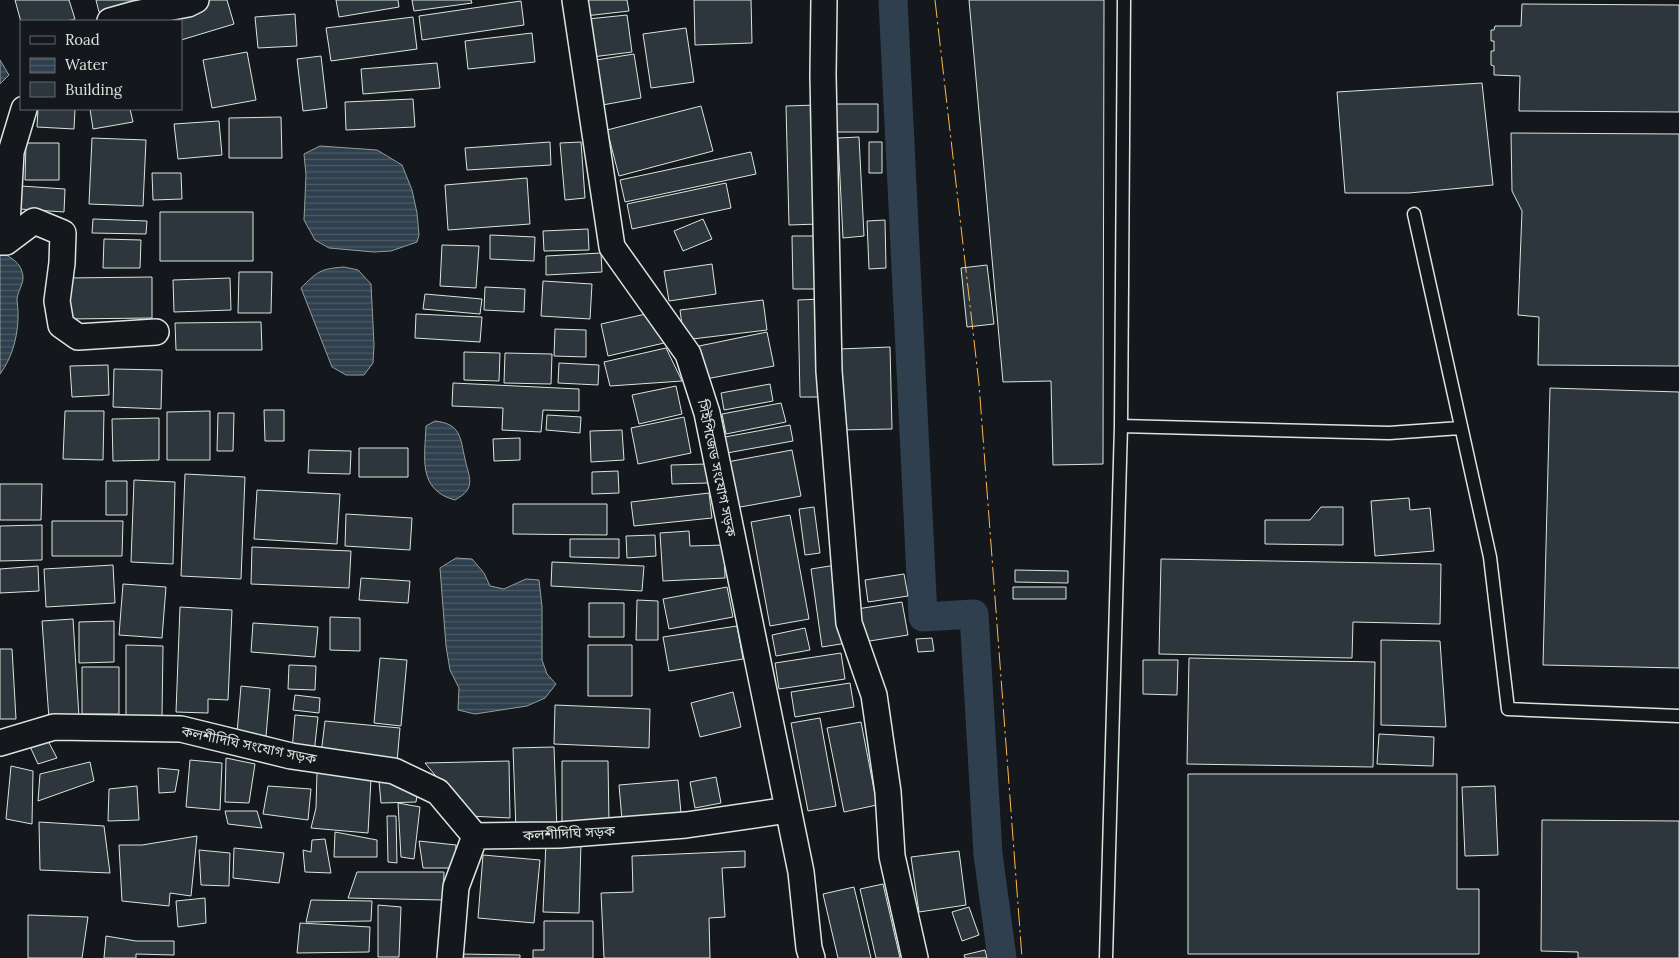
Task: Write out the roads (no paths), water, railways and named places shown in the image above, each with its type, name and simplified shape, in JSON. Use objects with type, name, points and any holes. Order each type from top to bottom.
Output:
[{"type":"street","points":[[114,20],[188,4],[196,0]]},
{"type":"street","name":"সিইপিজেড সংযোগ সড়ক","points":[[575,0],[612,247],[688,354],[707,413],[801,872],[812,958]]},
{"type":"street","points":[[824,0],[823,75],[829,371],[849,622],[874,695],[888,792],[892,856],[915,958]]},
{"type":"street","points":[[3,242],[11,152],[24,110]]},
{"type":"street","points":[[3,242],[34,221],[63,233],[58,301],[61,325],[78,337],[156,332]]},
{"type":"street","name":"কলশীদিঘি সংযোগ সড়ক","points":[[0,743],[54,727],[181,729],[291,756],[394,771],[438,792],[475,836]]},
{"type":"street","name":"কলশীদিঘি সড়ক","points":[[475,836],[559,835],[686,826],[788,810]]},
{"type":"street","points":[[450,958],[456,888],[475,836]]},
{"type":"lane","points":[[1106,958],[1121,426],[1124,0]]},
{"type":"lane","points":[[1414,214],[1490,557],[1508,709],[1679,716]]},
{"type":"lane","points":[[1121,426],[1389,433],[1460,428]]},
{"type":"water","points":[[0,60],[9,75],[0,84]]},
{"type":"water","points":[[320,146],[377,150],[402,165],[412,190],[417,213],[419,235],[417,242],[391,251],[374,252],[329,248],[315,240],[304,220],[306,175],[304,154]]},
{"type":"water","points":[[0,252],[17,263],[23,274],[23,281],[17,299],[18,319],[16,336],[8,360],[0,374]]},
{"type":"water","points":[[344,267],[358,270],[371,284],[373,363],[364,375],[346,375],[332,367],[301,288],[320,272]]},
{"type":"water","points":[[435,421],[450,425],[455,429],[462,444],[470,482],[469,487],[462,496],[455,500],[434,489],[426,471],[426,426]]},
{"type":"water","points":[[456,558],[472,559],[484,573],[490,586],[504,589],[526,579],[539,580],[542,607],[542,660],[547,674],[556,684],[545,698],[527,706],[475,714],[458,710],[459,688],[450,670],[446,646],[440,568]]},
{"type":"waterway","points":[[893,0],[923,617],[974,614],[988,854],[1002,958]]}]
